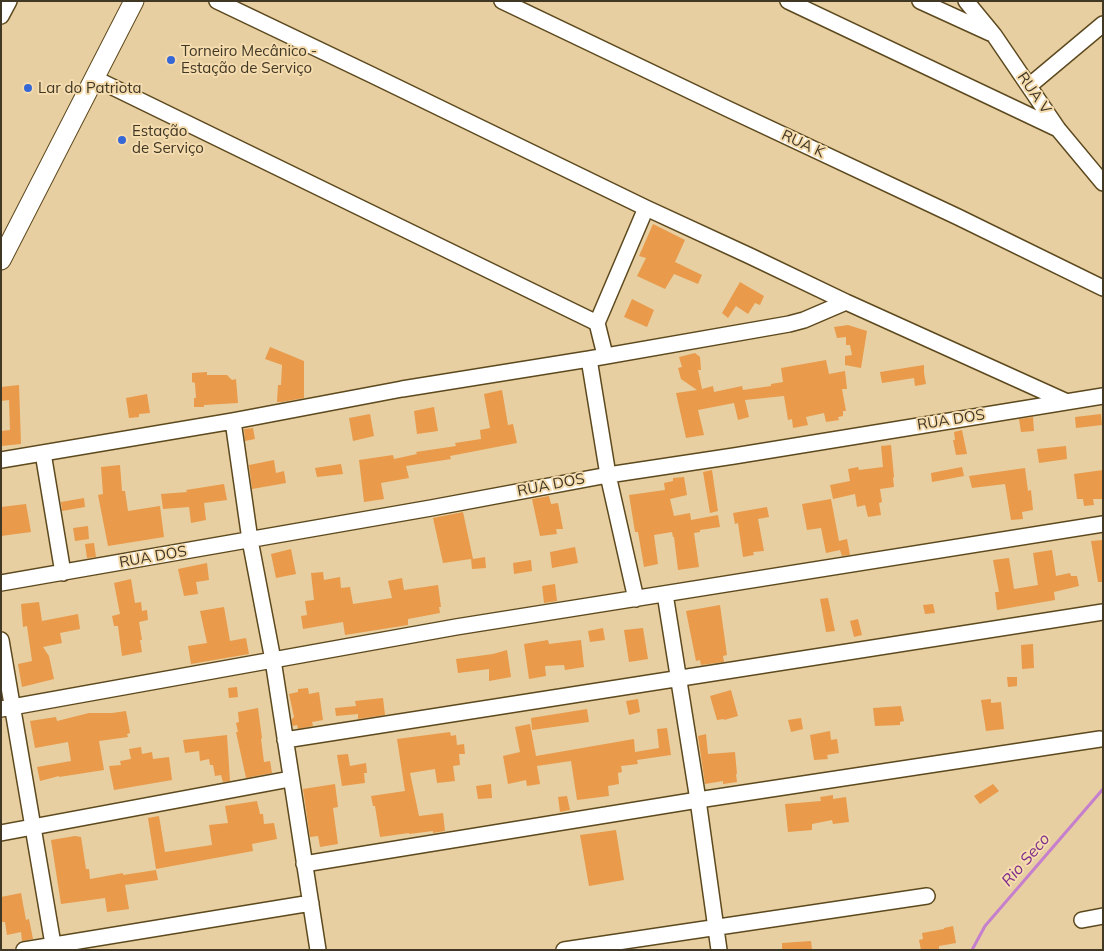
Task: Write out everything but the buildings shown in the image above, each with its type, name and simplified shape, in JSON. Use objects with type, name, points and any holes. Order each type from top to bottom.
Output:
[{"type":"main road","points":[[1,234],[121,1]]},
{"type":"main road","points":[[1,260],[134,1]]},
{"type":"street","points":[[1,16],[10,1]]},
{"type":"street","points":[[217,1],[646,208],[1065,402]]},
{"type":"street","name":"RUA K","points":[[502,1],[958,217],[1103,288]]},
{"type":"street","points":[[788,1],[1058,129]]},
{"type":"street","points":[[920,1],[994,35]]},
{"type":"street","name":"RUA V","points":[[966,1],[994,35],[1058,129],[1103,184]]},
{"type":"street","points":[[1029,86],[1103,24]]},
{"type":"street","points":[[94,78],[597,323]]},
{"type":"street","points":[[604,356],[597,323],[646,208]]},
{"type":"street","points":[[1,460],[233,421],[402,389],[789,324],[804,320],[846,302]]},
{"type":"street","points":[[589,359],[608,475],[636,599]]},
{"type":"street","name":"RUA DOS","points":[[1,583],[608,475],[1103,396]]},
{"type":"street","points":[[233,421],[250,540],[273,660],[318,950]]},
{"type":"street","points":[[43,453],[63,572]]},
{"type":"street","points":[[7,708],[456,627],[1103,524]]},
{"type":"street","points":[[666,594],[719,950]]},
{"type":"street","points":[[285,740],[1103,612]]},
{"type":"street","points":[[1,640],[7,708],[33,828],[53,947]]},
{"type":"street","points":[[304,864],[698,800],[1100,739]]},
{"type":"street","points":[[1,833],[290,779]]},
{"type":"street","points":[[564,950],[927,896]]},
{"type":"street","points":[[24,950],[53,947],[310,903]]},
{"type":"street","points":[[1082,920],[1103,916]]},
{"type":"waterway","name":"Rio Seco","points":[[972,950],[985,926],[1103,789]]},
{"type":"place","name":"Torneiro Mecânico - Estação de Serviço","points":[[171,60]]},
{"type":"place","name":"Lar do Patriota","points":[[28,88]]},
{"type":"place","name":"Estação de Serviço","points":[[122,140]]}]
